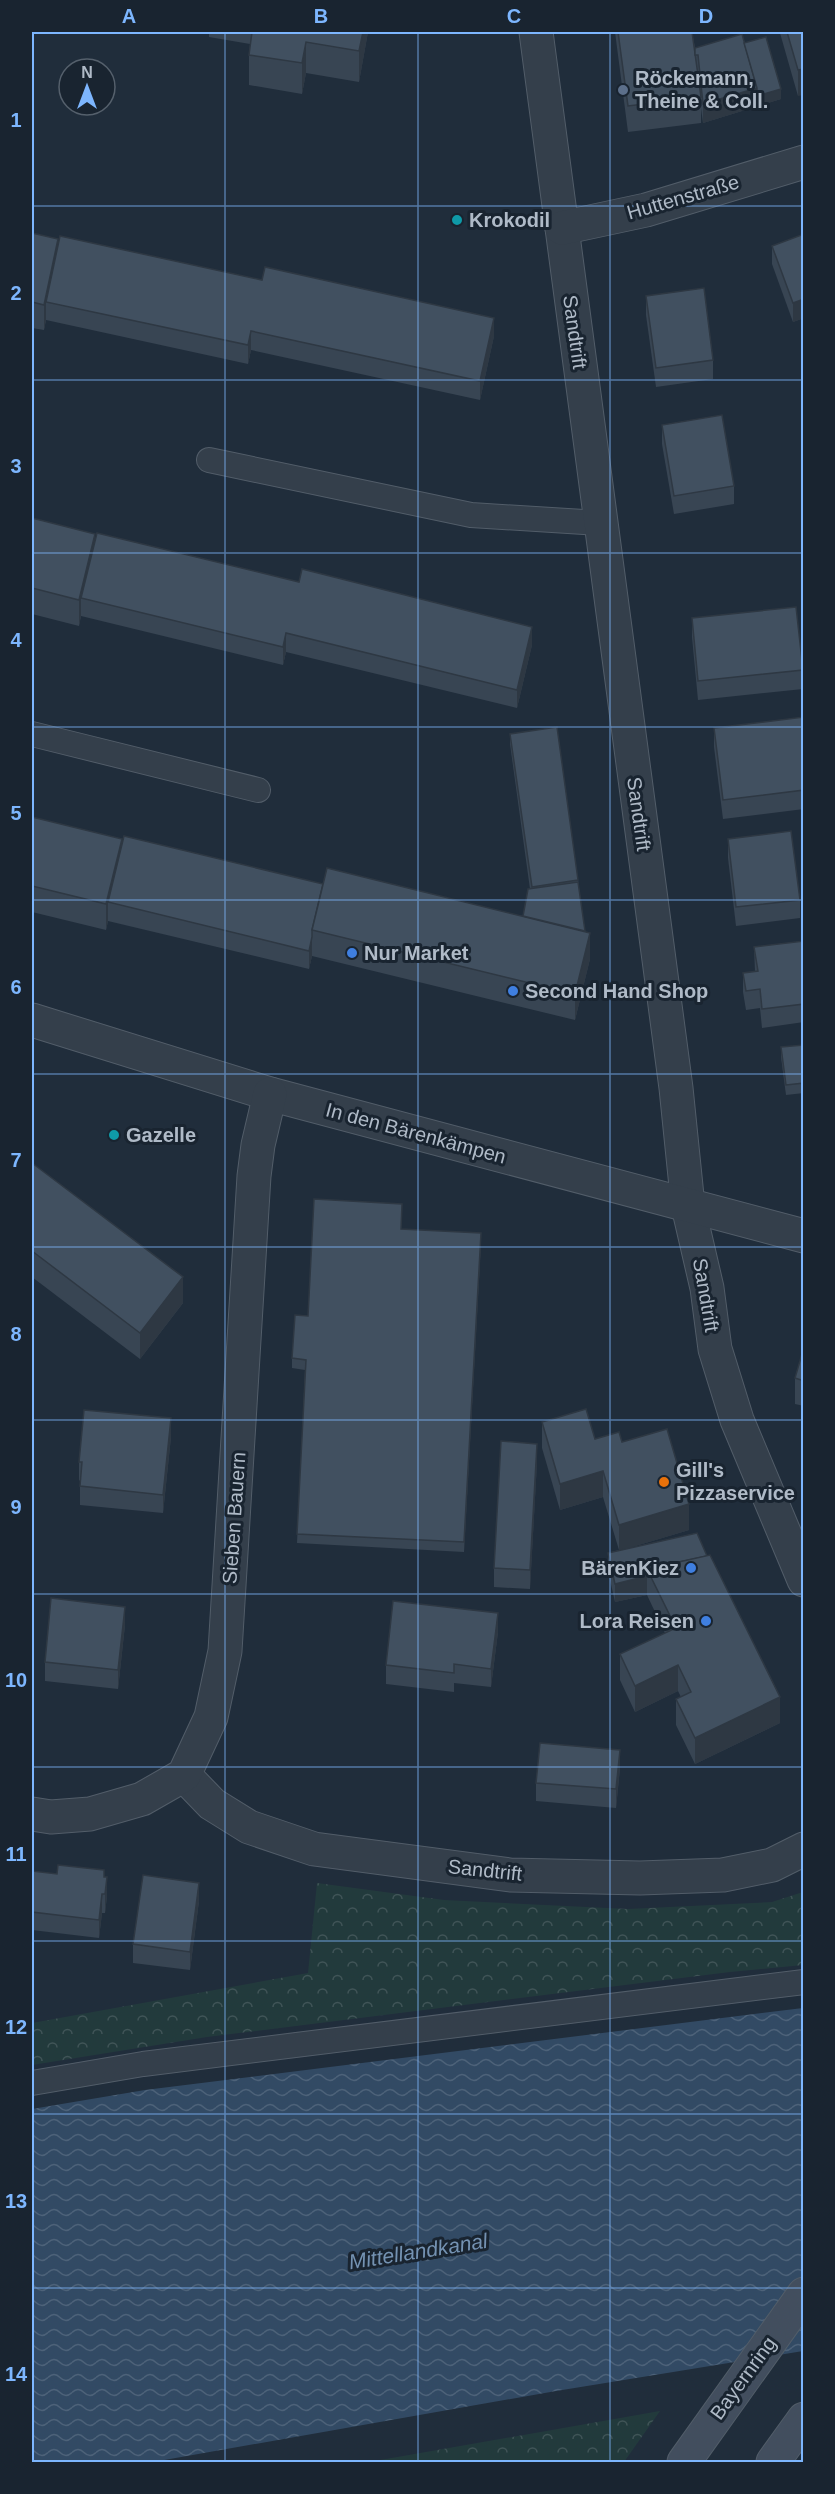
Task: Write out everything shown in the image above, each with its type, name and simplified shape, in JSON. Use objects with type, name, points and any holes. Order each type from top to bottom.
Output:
[{"type":"street","name":"Sandtrift","points":[[536,32],[676,1088],[688,1206],[707,1288],[715,1349],[737,1420],[804,1580]]},
{"type":"street","name":"Huttenstraße","points":[[562,228],[646,210],[804,162]]},
{"type":"street","name":"In den Bärenkämpen","points":[[32,1020],[270,1094],[804,1236]]},
{"type":"street","name":"Sieben Bauern","points":[[184,1775],[211,1717],[225,1651],[254,1176],[258,1145],[270,1094]]},
{"type":"street","name":"Sandtrift","points":[[184,1775],[212,1804],[249,1827],[314,1849],[510,1875],[640,1878],[723,1875],[772,1865],[804,1849]]},
{"type":"street","points":[[32,1814],[51,1816],[90,1814],[142,1799],[184,1775]]},
{"type":"street","name":"Bayernring","points":[[690,2453],[804,2294]]},
{"type":"street","points":[[773,2463],[799,2425]]},
{"type":"lane","points":[[209,460],[471,515],[600,523]]},
{"type":"lane","points":[[32,734],[258,790]]},
{"type":"lane","points":[[32,2083],[143,2064],[804,1982]]},
{"type":"green space","points":[[317,1883],[444,1900],[628,1909],[772,1902],[803,1892],[803,1965],[730,1972],[207,2037],[32,2065],[32,2023],[308,1973]]},
{"type":"green space","points":[[660,2411],[624,2462],[369,2462]]},
{"type":"water","name":"Mittellandkanal","points":[[803,2008],[803,2351],[556,2391],[153,2462],[32,2462],[32,2109],[145,2090]]},
{"type":"building","points":[[252,32],[363,32],[359,51],[306,42],[302,63],[249,55]]},
{"type":"building","points":[[618,32],[692,32],[701,97],[628,106]]},
{"type":"building","points":[[787,32],[804,32],[804,69],[798,70]]},
{"type":"building","points":[[742,34],[757,88],[703,104],[698,55],[695,55],[695,48]]},
{"type":"building","points":[[766,37],[781,89],[757,96],[757,88],[744,43]]},
{"type":"building","points":[[32,233],[58,239],[44,305],[32,302]]},
{"type":"building","points":[[804,234],[804,299],[793,303],[772,246]]},
{"type":"building","points":[[60,236],[262,280],[265,267],[494,318],[480,381],[251,331],[248,345],[46,302]]},
{"type":"building","points":[[704,288],[713,360],[656,368],[646,296]]},
{"type":"building","points":[[722,415],[734,486],[674,496],[662,425]]},
{"type":"building","points":[[32,518],[95,534],[79,600],[32,588]]},
{"type":"building","points":[[97,533],[299,582],[302,569],[532,627],[517,690],[286,633],[283,647],[81,598]]},
{"type":"building","points":[[796,607],[803,670],[698,681],[692,618]]},
{"type":"building","points":[[804,717],[804,790],[723,800],[714,728]]},
{"type":"building","points":[[557,727],[578,880],[532,887],[510,734]]},
{"type":"building","points":[[32,817],[122,839],[106,904],[32,886]]},
{"type":"building","points":[[791,831],[800,900],[736,907],[728,839]]},
{"type":"building","points":[[124,836],[323,884],[309,951],[108,902]]},
{"type":"building","points":[[327,868],[590,933],[575,994],[312,930]]},
{"type":"building","points":[[578,882],[585,931],[523,916],[528,889]]},
{"type":"building","points":[[804,941],[804,1004],[762,1009],[760,989],[746,991],[743,973],[758,971],[754,947]]},
{"type":"building","points":[[804,1045],[804,1083],[786,1085],[781,1047]]},
{"type":"building","points":[[32,1163],[183,1277],[140,1333],[32,1251]]},
{"type":"building","points":[[314,1199],[402,1204],[401,1229],[481,1233],[464,1542],[297,1534],[306,1360],[292,1358],[295,1315],[308,1316]]},
{"type":"building","points":[[804,1347],[804,1381],[795,1378]]},
{"type":"building","points":[[586,1409],[595,1439],[619,1432],[622,1442],[667,1429],[689,1504],[619,1525],[603,1471],[560,1484],[542,1422]]},
{"type":"building","points":[[84,1410],[171,1418],[163,1495],[80,1486],[82,1462],[79,1462]]},
{"type":"building","points":[[501,1441],[537,1444],[530,1570],[494,1568]]},
{"type":"building","points":[[697,1533],[707,1556],[647,1569],[647,1576],[615,1584],[608,1553]]},
{"type":"building","points":[[710,1555],[780,1697],[695,1738],[676,1699],[691,1692],[678,1665],[635,1686],[620,1654],[676,1628],[647,1569]]},
{"type":"building","points":[[51,1598],[125,1607],[118,1670],[45,1662]]},
{"type":"building","points":[[393,1601],[498,1613],[491,1669],[454,1664],[454,1673],[386,1665]]},
{"type":"building","points":[[540,1743],[620,1750],[616,1789],[536,1783]]},
{"type":"building","points":[[58,1865],[104,1870],[104,1877],[107,1877],[105,1894],[102,1894],[99,1920],[32,1912],[32,1871],[57,1874]]},
{"type":"building","points":[[143,1875],[199,1883],[190,1952],[133,1944]]},
{"type":"place","name":"Röckemann, Theine & Coll.","points":[[623,90]]},
{"type":"place","name":"Krokodil","points":[[457,220]]},
{"type":"place","name":"Nur Market","points":[[352,953]]},
{"type":"place","name":"Second Hand Shop","points":[[513,991]]},
{"type":"place","name":"Gazelle","points":[[114,1135]]},
{"type":"place","name":"Gill's Pizzaservice","points":[[664,1482]]},
{"type":"place","name":"BärenKiez","points":[[691,1568]]},
{"type":"place","name":"Lora Reisen","points":[[706,1621]]}]
